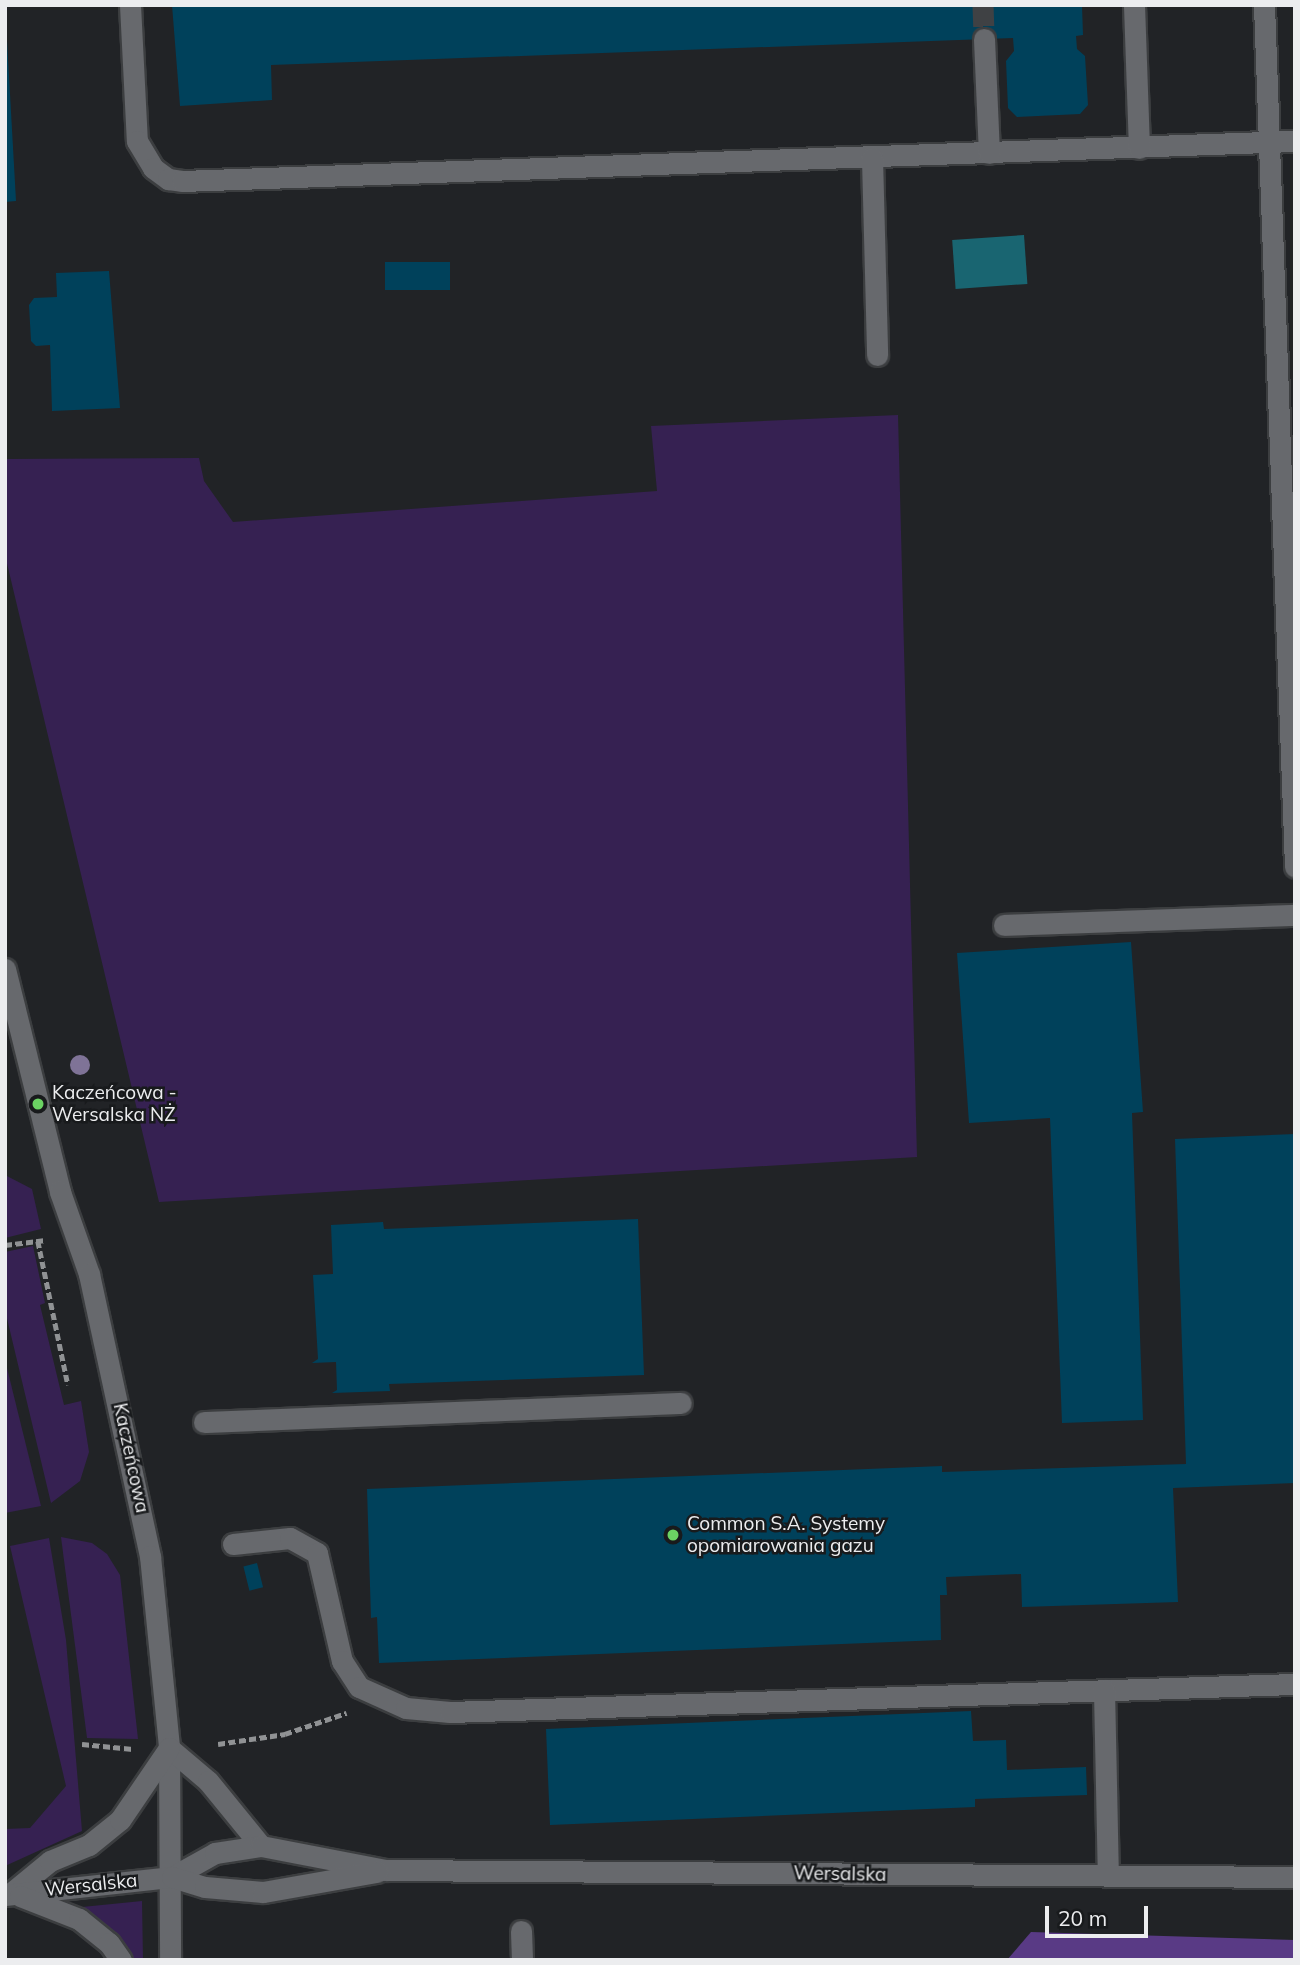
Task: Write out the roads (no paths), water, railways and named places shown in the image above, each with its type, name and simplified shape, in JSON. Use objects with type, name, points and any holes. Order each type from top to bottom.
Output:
[{"type":"street","points":[[130,5],[137,141],[141,154],[168,179],[872,158],[1295,141]]},
{"type":"street","points":[[1134,5],[1139,148]]},
{"type":"street","points":[[1264,5],[1295,866]]},
{"type":"street","points":[[984,39],[989,153]]},
{"type":"street","points":[[872,158],[877,355]]},
{"type":"street","points":[[1004,925],[1295,915]]},
{"type":"street","name":"Kaczeńcowa","points":[[5,969],[60,1192],[89,1274],[140,1499],[157,1612],[169,1748],[172,1877],[170,1960]]},
{"type":"street","points":[[204,1422],[681,1403]]},
{"type":"street","points":[[233,1544],[290,1538],[317,1553],[342,1661],[359,1687],[376,1697],[406,1708],[450,1712],[1295,1684]]},
{"type":"street","points":[[1104,1690],[1108,1876]]},
{"type":"street","points":[[169,1748],[208,1781],[261,1846]]},
{"type":"street","name":"Wersalska","points":[[8,1894],[50,1861],[89,1845],[113,1827],[169,1748]]},
{"type":"street","name":"Wersalska","points":[[172,1877],[215,1853],[261,1846],[386,1870],[1295,1877]]},
{"type":"street","name":"Wersalska","points":[[8,1894],[172,1877],[205,1887],[263,1892],[386,1870]]},
{"type":"street","name":"Wersalska","points":[[8,1894],[79,1919],[109,1943],[121,1960]]},
{"type":"street","points":[[521,1931],[522,1960]]},
{"type":"water","points":[[1024,235],[1027,284],[956,289],[952,240]]},
{"type":"tunnel","points":[[983,5],[984,39]]},
{"type":"place","name":"Kaczeńcowa - Wersalska NŻ","points":[[38,1104]]},
{"type":"place","name":"Common S.A. Systemy opomiarowania gazu","points":[[673,1535]]}]
